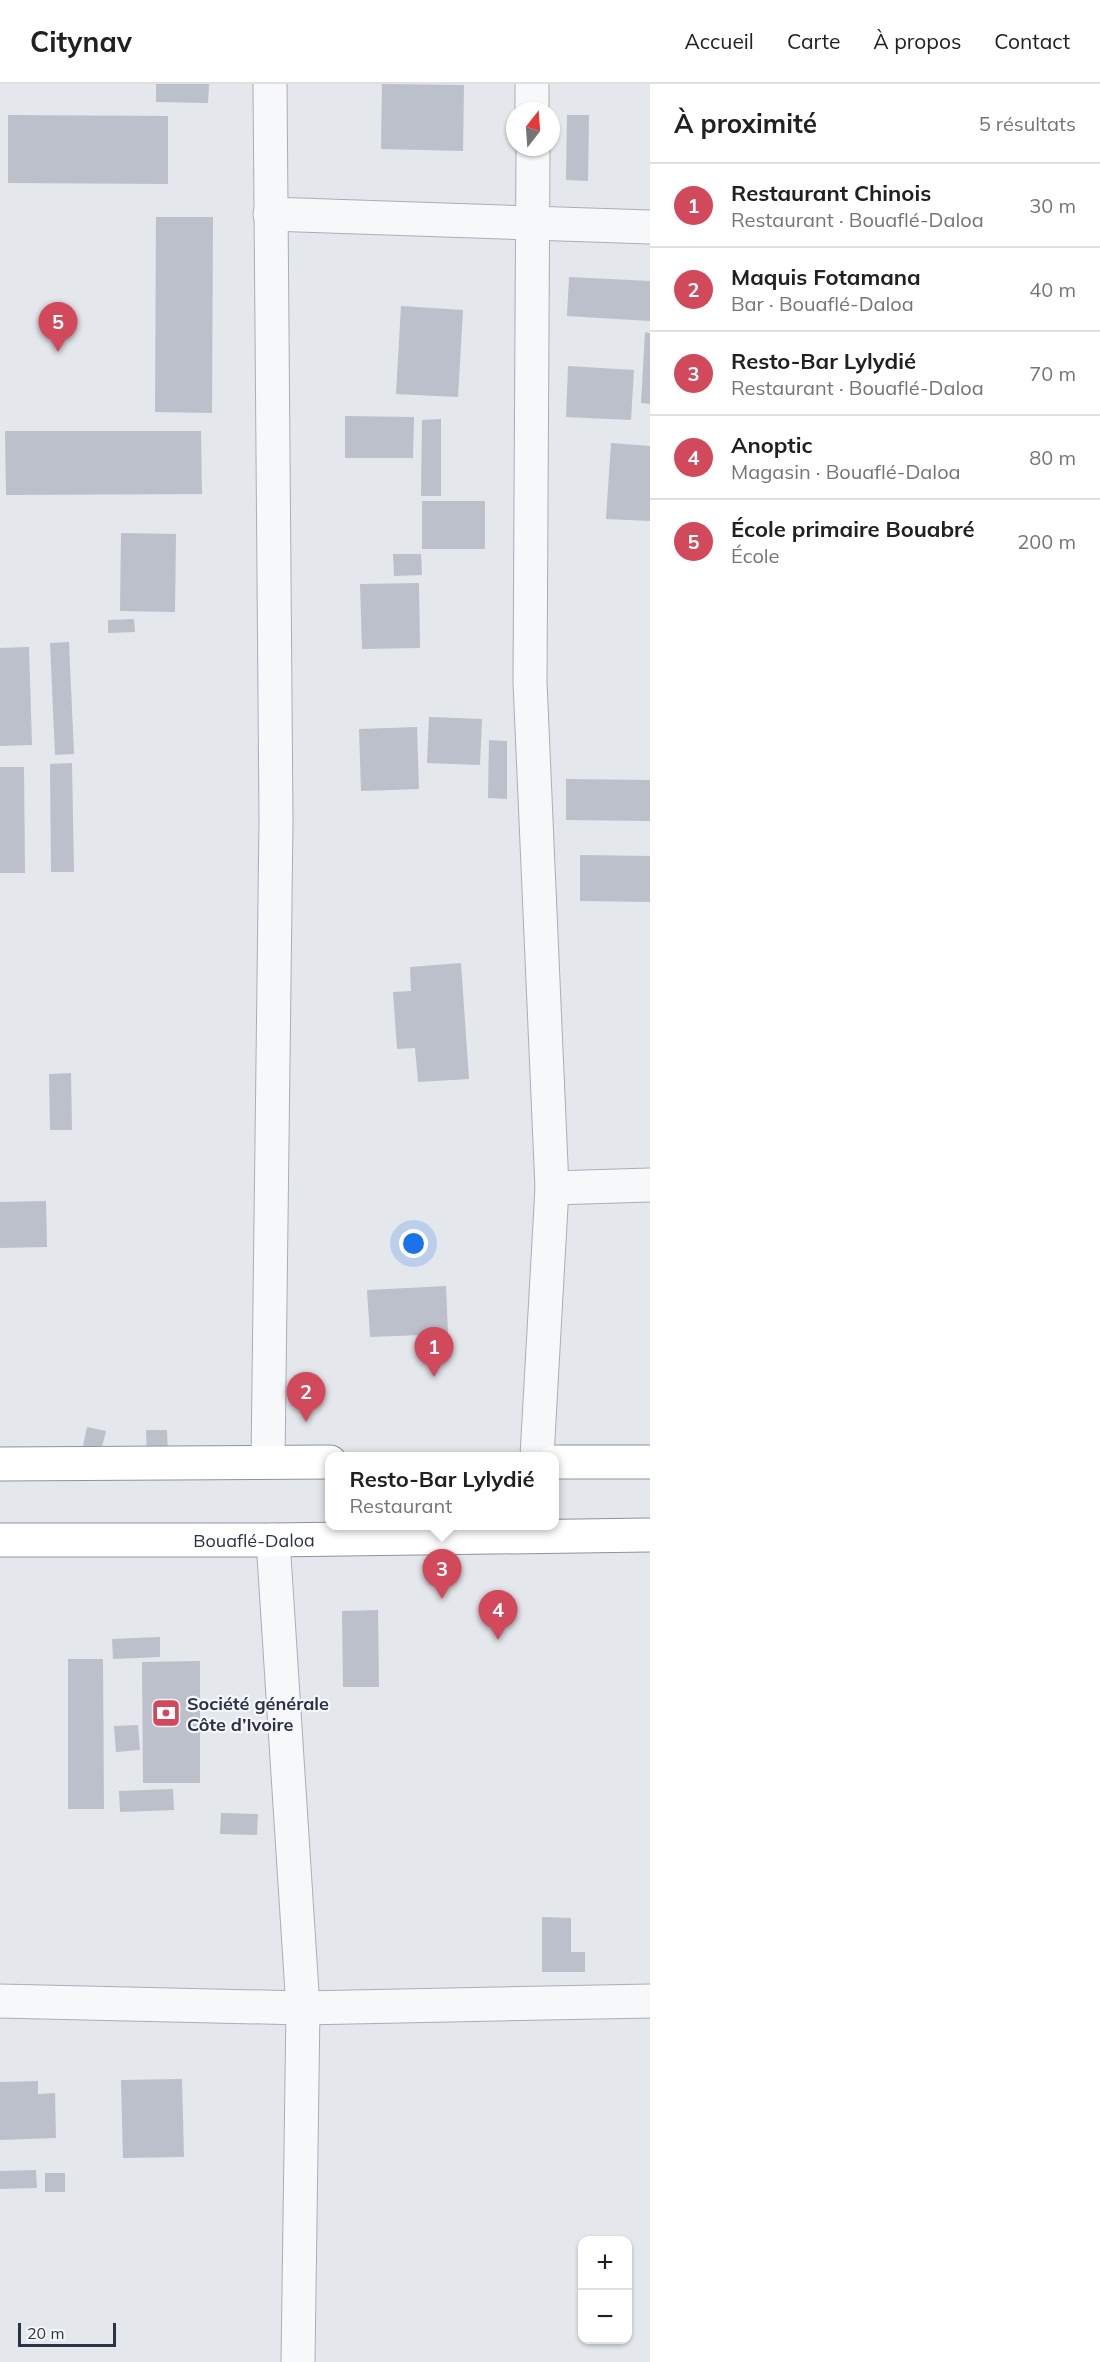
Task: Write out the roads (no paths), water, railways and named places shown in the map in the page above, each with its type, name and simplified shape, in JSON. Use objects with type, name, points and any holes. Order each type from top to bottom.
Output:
[{"type":"highway","points":[[0,1464],[325,1462]]},
{"type":"highway","points":[[559,1462],[650,1462]]},
{"type":"highway","name":"Bouaflé-Daloa","points":[[0,1540],[650,1536]]},
{"type":"street","points":[[268,1461],[276,833],[270,84]]},
{"type":"street","points":[[532,84],[532,102]]},
{"type":"street","points":[[533,156],[530,682],[552,1188],[537,1452]]},
{"type":"street","points":[[270,214],[650,226]]},
{"type":"street","points":[[552,1188],[650,1185]]},
{"type":"street","points":[[273,1540],[303,2008],[298,2362]]},
{"type":"street","points":[[0,2001],[303,2008],[650,2001]]},
{"type":"place","name":"École primaire Bouabré","points":[[58,352]]},
{"type":"place","name":"Restaurant Chinois","points":[[434,1377]]},
{"type":"place","name":"Maquis Fotamana","points":[[306,1422]]},
{"type":"place","name":"Resto-Bar Lylydié","points":[[442,1599]]},
{"type":"place","name":"Anoptic","points":[[498,1640]]},
{"type":"place","name":"Société générale Côte d’Ivoire","points":[[166,1713]]}]
